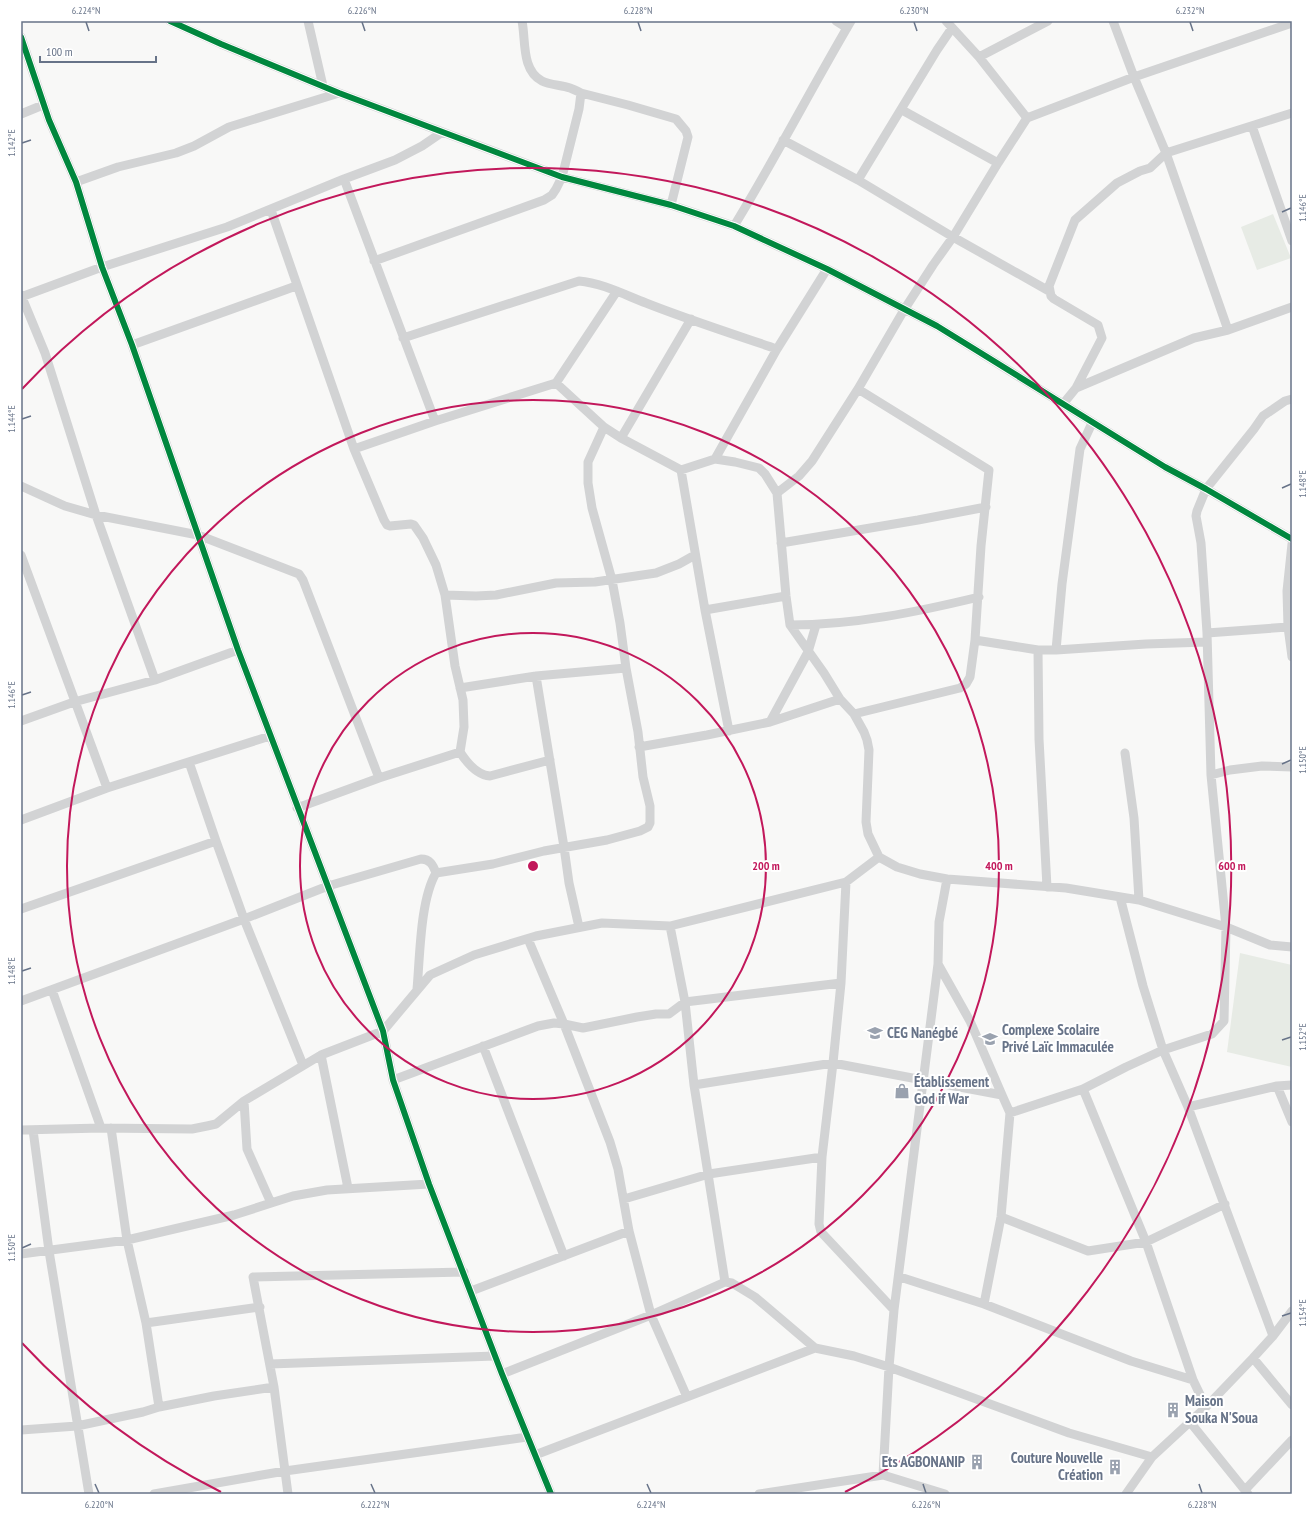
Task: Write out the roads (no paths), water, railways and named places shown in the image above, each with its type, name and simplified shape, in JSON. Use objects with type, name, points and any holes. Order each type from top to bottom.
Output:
[{"type":"street","points":[[170,21],[339,93],[441,133],[562,177],[671,205],[734,226],[827,269],[937,326],[1165,467],[1292,539]]},
{"type":"street","points":[[308,21],[323,86]]},
{"type":"street","points":[[522,21],[525,51],[528,63],[535,75],[543,81],[676,119],[683,126],[688,137],[671,205]]},
{"type":"street","points":[[734,226],[849,24],[836,21]]},
{"type":"street","points":[[979,57],[1035,24],[1048,21]]},
{"type":"street","points":[[1113,21],[1134,78],[1166,153],[1228,330]]},
{"type":"street","points":[[777,493],[799,476],[812,461],[858,389],[904,310],[936,260],[953,237],[1027,118],[1134,78],[1292,23]]},
{"type":"street","points":[[858,180],[902,110],[937,50],[949,24],[979,57],[1027,118]]},
{"type":"street","points":[[21,37],[43,105],[76,182],[102,267],[132,345],[238,650],[297,808],[383,1030],[393,1080],[429,1184],[502,1374],[551,1494]]},
{"type":"street","points":[[76,182],[124,165],[176,153],[194,146],[229,126],[339,93]]},
{"type":"street","points":[[374,261],[544,200],[552,195],[562,177],[581,93]]},
{"type":"street","points":[[21,114],[43,105]]},
{"type":"street","points":[[902,110],[998,163]]},
{"type":"street","points":[[1049,291],[1049,286],[1075,220],[1117,182],[1150,168],[1166,153],[1292,113]]},
{"type":"street","points":[[1252,126],[1292,240]]},
{"type":"street","points":[[155,680],[96,515],[45,354],[21,296],[102,267],[227,227],[271,210],[344,179],[395,160],[422,146],[441,133]]},
{"type":"street","points":[[783,140],[858,180],[953,237],[1049,291],[1054,299],[1098,325],[1102,338],[1076,388],[1063,404]]},
{"type":"street","points":[[344,179],[403,338],[436,420]]},
{"type":"street","points":[[271,210],[296,286],[354,449],[387,525],[414,525],[423,538],[436,565],[445,595],[455,666],[463,700],[464,727],[460,752],[483,776],[490,776],[550,760]]},
{"type":"street","points":[[715,459],[777,349],[827,269]]},
{"type":"street","points":[[403,338],[570,283],[585,282],[617,291],[646,303],[777,349]]},
{"type":"street","points":[[132,345],[296,286]]},
{"type":"street","points":[[354,449],[436,420],[556,383],[617,291]]},
{"type":"street","points":[[1076,388],[1194,338],[1228,330],[1292,307]]},
{"type":"street","points":[[621,438],[691,319]]},
{"type":"street","points":[[556,383],[604,427],[621,438],[681,470],[715,459],[759,468],[765,474],[777,493],[790,625],[824,673],[840,700],[854,714],[864,732],[869,750],[866,822],[868,834],[878,857],[897,867],[920,874],[947,879],[1066,888],[1139,900],[1226,927],[1270,945],[1292,948]]},
{"type":"street","points":[[854,714],[960,688],[966,684],[970,677],[979,598],[988,470],[858,389]]},
{"type":"street","points":[[1010,1113],[1083,1089],[1163,1050],[1212,1034],[1224,1021],[1226,927],[1211,775],[1207,642],[1201,543],[1196,516],[1206,489],[1263,416],[1285,401],[1292,399]]},
{"type":"street","points":[[1056,650],[1062,584],[1080,449],[1092,423]]},
{"type":"street","points":[[436,873],[493,864],[564,847],[607,840],[640,831],[648,827],[651,817],[643,777],[620,622],[612,580],[592,508],[588,483],[588,462],[604,427]]},
{"type":"street","points":[[681,470],[705,610],[729,731]]},
{"type":"street","points":[[21,486],[65,506],[96,515],[198,535],[296,572],[301,576],[379,778]]},
{"type":"street","points":[[781,543],[986,507]]},
{"type":"street","points":[[1292,544],[1287,591],[1292,657]]},
{"type":"street","points":[[21,555],[107,788]]},
{"type":"street","points":[[445,595],[496,595],[556,583],[595,582],[656,573],[680,564],[695,555]]},
{"type":"street","points":[[705,610],[786,596]]},
{"type":"street","points":[[790,625],[816,625],[883,618],[979,598]]},
{"type":"street","points":[[770,722],[808,652],[816,625]]},
{"type":"street","points":[[1206,633],[1290,629]]},
{"type":"street","points":[[975,640],[1038,650],[1207,642]]},
{"type":"street","points":[[21,721],[74,702],[155,680],[238,650]]},
{"type":"street","points":[[1038,650],[1039,739],[1047,887]]},
{"type":"street","points":[[460,688],[536,676],[626,668]]},
{"type":"street","points":[[536,676],[564,847],[568,883],[579,927]]},
{"type":"street","points":[[639,746],[729,731],[770,722],[840,700]]},
{"type":"street","points":[[21,820],[107,788],[270,736]]},
{"type":"street","points":[[297,808],[379,778],[460,752]]},
{"type":"street","points":[[1125,753],[1134,818],[1139,900]]},
{"type":"street","points":[[189,762],[244,919],[303,1065]]},
{"type":"street","points":[[1211,775],[1230,770],[1262,766],[1292,767]]},
{"type":"street","points":[[21,909],[216,842]]},
{"type":"street","points":[[21,1130],[101,1128],[192,1129],[216,1124],[244,1102],[303,1065],[321,1055],[383,1030],[430,975],[474,955],[528,939],[579,927],[612,922],[670,926],[846,882],[878,857]]},
{"type":"street","points":[[21,1001],[244,919],[328,886],[421,859],[430,861],[436,873]]},
{"type":"street","points":[[417,989],[426,903],[431,882],[436,873]]},
{"type":"street","points":[[883,1475],[894,1310],[900,1277],[938,964],[939,922],[947,879]]},
{"type":"street","points":[[846,882],[841,983],[834,1063],[822,1157],[819,1224],[821,1232],[894,1310]]},
{"type":"street","points":[[1120,897],[1135,957],[1163,1050],[1188,1107],[1226,1204],[1273,1336]]},
{"type":"street","points":[[670,926],[685,1002],[694,1085],[725,1282]]},
{"type":"street","points":[[528,939],[564,1024],[610,1142],[618,1169],[629,1231],[651,1315],[687,1397]]},
{"type":"street","points":[[938,964],[970,1021],[1010,1113],[1001,1217],[984,1304]]},
{"type":"street","points":[[393,1080],[538,1026],[554,1023],[583,1028],[637,1017],[656,1014],[669,1014],[685,1002],[841,983]]},
{"type":"street","points":[[52,990],[101,1128]]},
{"type":"street","points":[[483,1046],[564,1256]]},
{"type":"street","points":[[321,1055],[348,1188]]},
{"type":"street","points":[[694,1085],[834,1063],[1002,1095]]},
{"type":"street","points":[[1188,1107],[1278,1086],[1292,1085]]},
{"type":"street","points":[[1278,1086],[1292,1122]]},
{"type":"street","points":[[1083,1089],[1146,1242],[1193,1380],[1206,1407]]},
{"type":"street","points":[[244,1102],[247,1149],[271,1203]]},
{"type":"street","points":[[111,1128],[127,1240],[146,1324],[159,1407]]},
{"type":"street","points":[[33,1130],[49,1251],[89,1494]]},
{"type":"street","points":[[624,1199],[709,1174],[822,1157]]},
{"type":"street","points":[[21,1254],[127,1240],[234,1215],[293,1196],[327,1190],[429,1184]]},
{"type":"street","points":[[1001,1217],[1088,1251],[1146,1242],[1226,1204]]},
{"type":"street","points":[[471,1291],[629,1231]]},
{"type":"street","points":[[288,1494],[274,1388],[254,1277],[464,1272]]},
{"type":"street","points":[[900,1277],[984,1304],[1131,1360],[1193,1380]]},
{"type":"street","points":[[502,1374],[651,1315],[725,1282],[732,1283],[755,1297],[815,1348],[854,1356],[889,1367],[1069,1433],[1152,1457]]},
{"type":"street","points":[[146,1324],[260,1307]]},
{"type":"street","points":[[1126,1494],[1152,1457],[1206,1407],[1253,1358],[1273,1336],[1292,1311]]},
{"type":"street","points":[[535,1455],[815,1348]]},
{"type":"street","points":[[270,1364],[495,1356]]},
{"type":"street","points":[[1253,1358],[1292,1405]]},
{"type":"street","points":[[21,1430],[77,1426],[214,1396],[274,1388]]},
{"type":"street","points":[[1190,1422],[1246,1492],[1292,1440]]},
{"type":"street","points":[[154,1494],[285,1471],[527,1437]]},
{"type":"street","points":[[758,1494],[883,1475],[945,1494]]},
{"type":"place","name":"CEG Nanégbé","points":[[875,1033]]},
{"type":"place","name":"Complexe Scolaire Privé Laïc Immaculée","points":[[990,1039]]},
{"type":"place","name":"Établissement God if War","points":[[902,1091]]},
{"type":"place","name":"Maison Souka N'Soua","points":[[1173,1410]]},
{"type":"place","name":"Ets AGBONANIP","points":[[977,1462]]},
{"type":"place","name":"Couture Nouvelle Création","points":[[1115,1467]]}]
